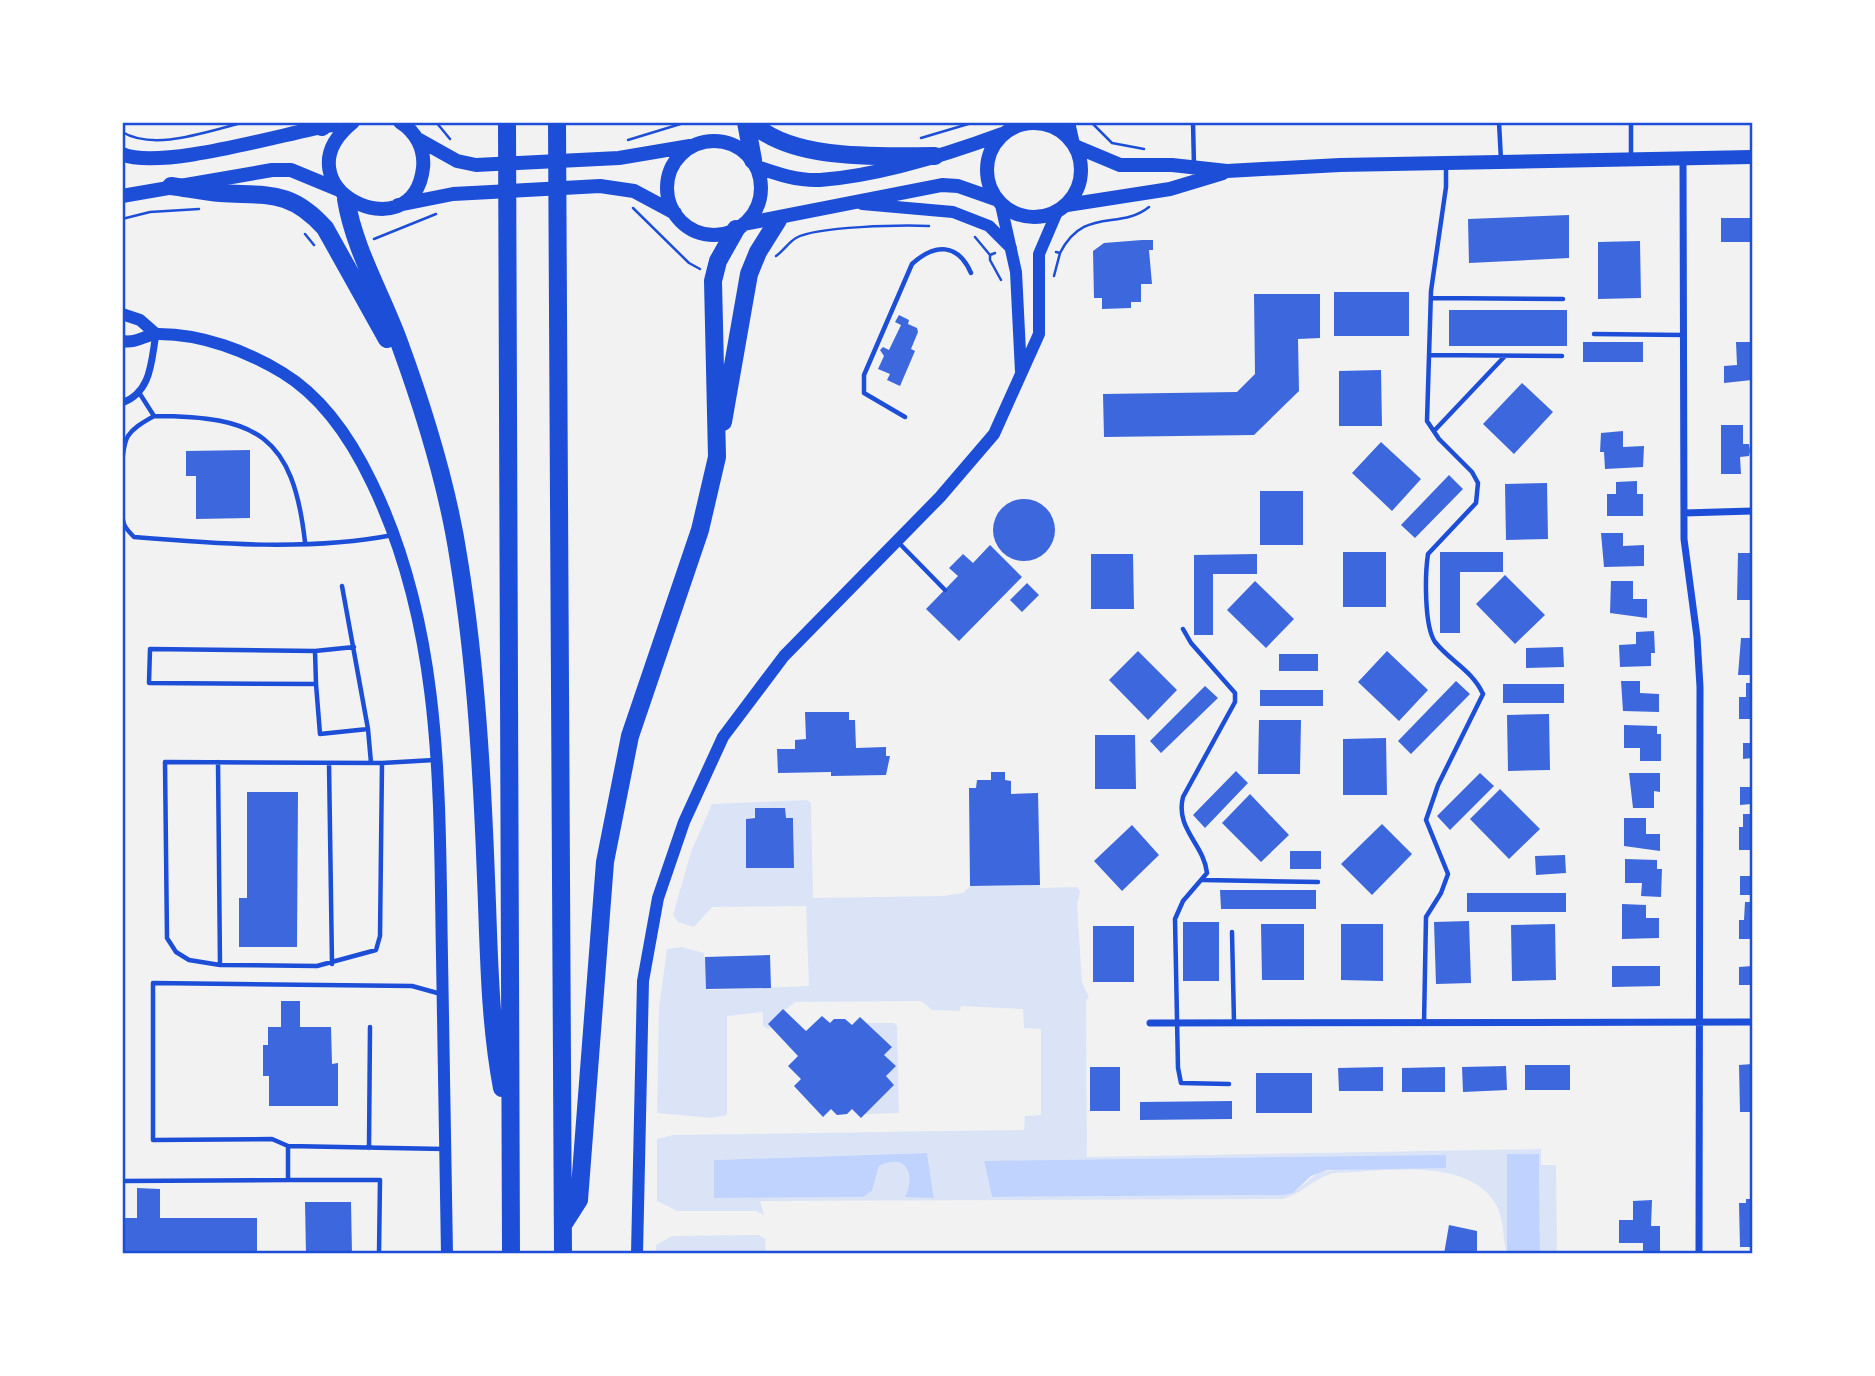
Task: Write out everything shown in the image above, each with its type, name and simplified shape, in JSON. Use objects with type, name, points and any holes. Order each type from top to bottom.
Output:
[{"type":"highway","points":[[507,122],[511,1254]]},
{"type":"highway","points":[[557,122],[563,1254]]},
{"type":"highway","points":[[749,122],[771,138],[830,153],[935,156]]},
{"type":"highway","points":[[749,122],[755,164]]},
{"type":"highway","points":[[171,186],[220,193],[278,195],[311,212],[325,228],[410,379]]},
{"type":"highway","points":[[342,194],[350,222],[400,344],[446,491],[459,561],[482,772],[492,1035],[510,1133]]},
{"type":"highway","points":[[563,1225],[579,1200],[605,862],[630,736],[700,530],[717,457],[743,303],[754,261],[778,220]]},
{"type":"highway","points":[[717,457],[712,313],[716,268],[740,227]]},
{"type":"main road","points":[[122,154],[141,159],[181,156],[323,125],[352,122]]},
{"type":"main road","points":[[342,194],[331,175],[331,152],[342,132],[352,122]]},
{"type":"main road","points":[[400,122],[416,138],[457,161],[476,165],[642,156],[709,141],[726,142],[741,149],[755,164],[761,182],[760,198],[754,212],[740,227]]},
{"type":"main road","points":[[755,164],[788,177],[819,180],[935,156],[1029,123],[1046,124],[1062,131],[1075,146],[1081,161],[1081,179],[1062,209]]},
{"type":"main road","points":[[998,202],[987,163],[992,147],[1009,128]]},
{"type":"main road","points":[[398,205],[409,197],[422,175],[422,149],[416,138]]},
{"type":"main road","points":[[675,213],[667,188],[669,175],[674,163],[693,146]]},
{"type":"main road","points":[[1075,146],[1121,165],[1194,167],[1227,171],[1446,163],[1752,157]]},
{"type":"main road","points":[[122,196],[240,174],[290,170],[372,210],[476,192],[590,187],[627,189],[675,213],[698,232],[717,235],[740,227],[852,202],[942,185],[958,186],[1028,218],[1170,189],[1227,171]]},
{"type":"street","points":[[1069,122],[1075,146]]},
{"type":"street","points":[[1683,158],[1684,513],[1700,687],[1699,1254]]},
{"type":"street","points":[[852,202],[953,212],[989,226],[1005,249],[1016,272],[1021,372]]},
{"type":"street","points":[[998,202],[1005,249]]},
{"type":"street","points":[[637,1254],[643,981],[658,898],[669,860],[723,737],[790,648],[897,541],[988,443],[1005,414],[1039,334],[1039,254],[1062,209]]},
{"type":"street","points":[[122,314],[140,320],[156,334],[237,349],[285,374],[304,389],[341,428],[360,457],[394,535],[426,646],[439,759],[447,1254]]},
{"type":"street","points":[[122,341],[134,344],[156,334]]},
{"type":"street","points":[[122,403],[140,394],[147,383],[156,334]]},
{"type":"street","points":[[1684,513],[1752,511]]},
{"type":"street","points":[[1150,1023],[1752,1022]]},
{"type":"lane","points":[[1193,122],[1194,167]]},
{"type":"lane","points":[[1499,122],[1501,162]]},
{"type":"lane","points":[[1631,122],[1631,159]]},
{"type":"lane","points":[[1424,1024],[1426,917],[1448,874],[1426,820],[1434,793],[1483,694],[1470,672],[1435,641],[1430,627],[1428,554],[1476,503],[1478,483],[1472,472],[1427,421],[1431,298],[1446,187],[1446,163]]},
{"type":"lane","points":[[905,417],[864,393],[864,375],[912,264],[925,253],[952,250],[964,257],[971,273]]},
{"type":"lane","points":[[1431,298],[1563,299]]},
{"type":"lane","points":[[1594,334],[1684,335]]},
{"type":"lane","points":[[1429,355],[1562,356]]},
{"type":"lane","points":[[1434,431],[1506,356]]},
{"type":"lane","points":[[140,394],[154,416]]},
{"type":"lane","points":[[305,542],[300,500],[290,470],[275,448],[253,432],[233,424],[186,416],[154,416],[133,429],[126,439],[123,454],[124,526],[134,537],[191,542],[352,543],[394,535]]},
{"type":"lane","points":[[897,541],[944,590]]},
{"type":"lane","points":[[342,586],[368,729],[371,763]]},
{"type":"lane","points":[[1183,629],[1191,643],[1235,693],[1235,702],[1183,797],[1180,810],[1185,829],[1206,862],[1207,873],[1183,901],[1175,919],[1176,1023],[1181,1083],[1229,1084]]},
{"type":"lane","points":[[316,684],[149,683],[150,649],[315,651],[354,648]]},
{"type":"lane","points":[[315,651],[320,734],[368,729]]},
{"type":"lane","points":[[382,763],[380,936],[376,950],[332,964],[220,965],[189,960],[176,952],[167,938],[165,762],[382,763],[439,759]]},
{"type":"lane","points":[[218,762],[220,965]]},
{"type":"lane","points":[[329,763],[332,964]]},
{"type":"lane","points":[[1202,880],[1318,882]]},
{"type":"lane","points":[[1232,932],[1234,1023]]},
{"type":"lane","points":[[443,994],[412,986],[153,983],[153,1140],[272,1139],[288,1146],[445,1149]]},
{"type":"lane","points":[[369,1148],[370,1027]]},
{"type":"lane","points":[[288,1146],[288,1181]]},
{"type":"lane","points":[[122,1181],[380,1180],[379,1254]]},
{"type":"path","points":[[122,132],[134,138],[155,140],[246,122]]},
{"type":"path","points":[[436,122],[450,140]]},
{"type":"path","points":[[625,141],[687,122]]},
{"type":"path","points":[[918,138],[975,122]]},
{"type":"path","points":[[1091,122],[1105,140],[1139,147]]},
{"type":"path","points":[[625,204],[689,262],[700,269],[716,268]]},
{"type":"path","points":[[1059,263],[1060,253],[1067,240],[1079,230],[1099,221],[1136,215]]},
{"type":"path","points":[[754,261],[777,256],[796,238],[812,233],[889,226],[932,226]]},
{"type":"path","points":[[971,234],[981,241],[990,255],[1005,249]]},
{"type":"path","points":[[1053,251],[1060,253]]},
{"type":"shaded area","points":[[807,800],[811,803],[813,898],[943,896],[963,893],[970,886],[1077,887],[1080,891],[1077,905],[1082,982],[1089,998],[1086,1000],[1087,1157],[1541,1149],[1541,1165],[1556,1165],[1557,1253],[1540,1253],[1539,1154],[1507,1154],[1507,1253],[1498,1209],[1482,1188],[1464,1178],[1422,1170],[1334,1173],[1282,1199],[760,1201],[764,1215],[756,1211],[677,1211],[657,1201],[657,1139],[673,1135],[1024,1130],[1025,1116],[1041,1115],[1041,1029],[1024,1028],[1023,1009],[961,1006],[960,1011],[932,1010],[921,1001],[795,1002],[768,1024],[771,1027],[768,1029],[763,1026],[763,1012],[727,1016],[727,1115],[712,1118],[657,1113],[659,1007],[667,949],[682,947],[704,953],[708,990],[809,986],[806,906],[712,907],[694,927],[678,922],[673,915],[691,852],[712,804]],"holes":[[[785,808],[785,819],[794,819],[794,868],[746,868],[746,819]],[[927,1153],[934,1197],[905,1197],[909,1181],[906,1168],[902,1164],[888,1162],[879,1166],[872,1191],[863,1197],[714,1198],[714,1160]],[[1446,1156],[1319,1172],[1293,1193],[1285,1195],[992,1197],[984,1162]]]},
{"type":"shaded area","points":[[866,1023],[894,1023],[897,1026],[899,1113],[865,1114],[894,1085],[886,1076],[896,1066],[884,1055],[892,1046]]},
{"type":"shaded area","points":[[759,1235],[765,1239],[766,1253],[656,1253],[656,1245],[672,1236]]},
{"type":"water","points":[[927,1153],[934,1198],[905,1197],[909,1174],[902,1164],[888,1162],[879,1166],[872,1191],[863,1197],[714,1198],[714,1160]]},
{"type":"water","points":[[1507,1154],[1539,1154],[1540,1253],[1507,1253]]},
{"type":"water","points":[[1446,1155],[1446,1168],[1327,1170],[1311,1176],[1293,1193],[1285,1195],[992,1197],[984,1161]]},
{"type":"building","points":[[1569,215],[1569,258],[1469,263],[1468,219]]},
{"type":"building","points":[[1721,218],[1752,218],[1752,242],[1721,242]]},
{"type":"building","points":[[1153,240],[1153,250],[1149,250],[1152,284],[1141,284],[1141,302],[1131,302],[1131,308],[1102,309],[1102,298],[1094,298],[1093,251],[1104,243]]},
{"type":"building","points":[[1640,241],[1641,298],[1598,299],[1598,242]]},
{"type":"building","points":[[1334,292],[1409,292],[1409,336],[1334,336]]},
{"type":"building","points":[[1254,294],[1320,294],[1320,338],[1298,339],[1299,391],[1254,435],[1104,437],[1103,394],[1237,392],[1255,374]]},
{"type":"building","points":[[1449,310],[1567,310],[1567,346],[1449,346]]},
{"type":"building","points":[[899,315],[909,320],[908,324],[917,328],[918,332],[911,349],[915,351],[900,386],[887,380],[890,374],[878,369],[884,356],[880,350],[883,347],[889,350],[901,325],[895,322]]},
{"type":"building","points":[[1583,342],[1643,342],[1643,362],[1583,362]]},
{"type":"building","points":[[1736,342],[1752,342],[1752,380],[1724,383],[1724,366],[1737,365]]},
{"type":"building","points":[[1381,370],[1382,426],[1339,426],[1339,371]]},
{"type":"building","points":[[1522,383],[1553,412],[1514,454],[1483,424]]},
{"type":"building","points":[[1721,425],[1743,425],[1743,444],[1749,444],[1750,451],[1749,456],[1740,457],[1741,474],[1721,474]]},
{"type":"building","points":[[1623,431],[1623,447],[1644,446],[1643,467],[1605,469],[1604,452],[1600,452],[1601,433]]},
{"type":"building","points":[[1381,442],[1421,479],[1392,511],[1352,473]]},
{"type":"building","points":[[250,450],[250,518],[196,519],[196,476],[186,476],[186,451]]},
{"type":"building","points":[[1449,475],[1463,489],[1415,538],[1401,525]]},
{"type":"building","points":[[1637,481],[1637,494],[1643,494],[1643,516],[1607,516],[1607,494],[1616,494],[1616,482]]},
{"type":"building","points":[[1547,483],[1548,539],[1506,540],[1505,484]]},
{"type":"building","points":[[1260,491],[1303,491],[1303,545],[1260,545]]},
{"type":"building","points":[[1024,499],[1046,508],[1055,530],[1046,552],[1024,561],[1002,552],[993,530],[1002,508]]},
{"type":"building","points":[[1601,533],[1623,533],[1623,546],[1644,545],[1644,566],[1604,567]]},
{"type":"building","points":[[990,545],[1022,577],[959,641],[926,609],[958,576],[949,568],[963,554],[973,563]]},
{"type":"building","points":[[1343,552],[1386,552],[1386,607],[1343,607]]},
{"type":"building","points":[[1440,552],[1503,552],[1503,572],[1460,572],[1460,633],[1440,633]]},
{"type":"building","points":[[1738,553],[1752,553],[1752,600],[1737,600]]},
{"type":"building","points":[[1091,554],[1133,554],[1134,609],[1091,609]]},
{"type":"building","points":[[1257,554],[1257,574],[1213,574],[1213,635],[1194,635],[1194,555]]},
{"type":"building","points":[[1505,575],[1545,615],[1515,644],[1476,604]]},
{"type":"building","points":[[1255,581],[1294,619],[1266,648],[1227,610]]},
{"type":"building","points":[[1611,581],[1633,581],[1633,599],[1647,599],[1647,618],[1610,613]]},
{"type":"building","points":[[1027,583],[1039,595],[1022,612],[1010,600]]},
{"type":"building","points":[[1654,631],[1655,653],[1651,653],[1651,666],[1620,667],[1619,645],[1636,644],[1636,632]]},
{"type":"building","points":[[1741,638],[1752,638],[1752,675],[1738,675]]},
{"type":"building","points":[[1563,647],[1564,667],[1526,668],[1526,648]]},
{"type":"building","points":[[1138,651],[1177,690],[1148,720],[1109,680]]},
{"type":"building","points":[[1387,651],[1428,690],[1399,721],[1358,682]]},
{"type":"building","points":[[1279,654],[1318,654],[1318,671],[1279,671]]},
{"type":"building","points":[[1456,681],[1470,694],[1411,754],[1398,741]]},
{"type":"building","points":[[1621,681],[1640,681],[1640,693],[1659,694],[1659,712],[1623,711]]},
{"type":"building","points":[[1746,683],[1752,683],[1752,719],[1739,719],[1739,697],[1746,697]]},
{"type":"building","points":[[1503,684],[1564,684],[1564,703],[1503,703]]},
{"type":"building","points":[[1205,686],[1218,698],[1161,753],[1150,741]]},
{"type":"building","points":[[1260,690],[1323,690],[1323,706],[1260,706]]},
{"type":"building","points":[[805,712],[849,712],[849,720],[855,720],[856,748],[886,747],[886,756],[890,756],[886,775],[778,773],[777,749],[795,749],[795,740],[806,739]]},
{"type":"building","points":[[1549,714],[1550,770],[1508,771],[1507,715]]},
{"type":"building","points":[[1259,720],[1301,720],[1300,774],[1258,774]]},
{"type":"building","points":[[1624,725],[1657,726],[1657,734],[1661,734],[1661,761],[1640,761],[1640,748],[1624,748]]},
{"type":"building","points":[[1095,735],[1135,735],[1136,789],[1095,789]]},
{"type":"building","points":[[1386,738],[1387,795],[1343,795],[1343,739]]},
{"type":"building","points":[[1743,743],[1752,743],[1752,758],[1743,759]]},
{"type":"building","points":[[1236,771],[1248,783],[1205,828],[1193,815]]},
{"type":"building","points":[[991,772],[1005,772],[1005,780],[1011,781],[1011,794],[1038,793],[1040,885],[970,886],[969,788],[976,788],[977,780],[991,780]]},
{"type":"building","points":[[1480,773],[1494,786],[1450,830],[1437,816]]},
{"type":"building","points":[[1629,773],[1660,773],[1660,792],[1654,791],[1654,808],[1633,808]]},
{"type":"building","points":[[1740,787],[1752,787],[1752,804],[1740,805]]},
{"type":"building","points":[[1500,789],[1540,829],[1509,859],[1470,819]]},
{"type":"building","points":[[247,792],[298,792],[297,947],[239,947],[239,898],[247,898]]},
{"type":"building","points":[[1250,794],[1289,835],[1261,862],[1222,823]]},
{"type":"building","points":[[755,808],[785,808],[786,818],[793,818],[794,868],[746,868],[746,819],[755,818]]},
{"type":"building","points":[[1743,814],[1752,814],[1752,850],[1739,850],[1739,827],[1743,827]]},
{"type":"building","points":[[1624,818],[1646,818],[1646,834],[1660,834],[1660,851],[1624,846]]},
{"type":"building","points":[[1382,824],[1412,854],[1372,895],[1341,864]]},
{"type":"building","points":[[1132,825],[1159,855],[1122,891],[1094,861]]},
{"type":"building","points":[[1290,851],[1321,851],[1321,869],[1290,869]]},
{"type":"building","points":[[1565,855],[1566,873],[1536,875],[1535,856]]},
{"type":"building","points":[[1625,859],[1657,860],[1657,869],[1662,869],[1661,897],[1641,896],[1642,883],[1625,883]]},
{"type":"building","points":[[1740,876],[1752,876],[1752,895],[1740,895]]},
{"type":"building","points":[[1220,890],[1316,890],[1316,909],[1221,909]]},
{"type":"building","points":[[1467,893],[1566,893],[1566,912],[1467,912]]},
{"type":"building","points":[[1745,902],[1752,902],[1752,939],[1739,939],[1739,920],[1744,920]]},
{"type":"building","points":[[1622,904],[1646,905],[1646,918],[1659,918],[1659,938],[1622,939]]},
{"type":"building","points":[[1469,921],[1471,983],[1436,984],[1434,922]]},
{"type":"building","points":[[1183,922],[1219,922],[1219,981],[1183,981]]},
{"type":"building","points":[[1261,924],[1304,924],[1304,980],[1262,980]]},
{"type":"building","points":[[1341,924],[1383,924],[1383,981],[1341,980]]},
{"type":"building","points":[[1555,924],[1556,980],[1512,981],[1511,925]]},
{"type":"building","points":[[1093,926],[1134,926],[1134,982],[1093,982]]},
{"type":"building","points":[[770,955],[771,988],[706,989],[705,957]]},
{"type":"building","points":[[1612,966],[1660,966],[1660,986],[1612,987]]},
{"type":"building","points":[[1752,966],[1752,985],[1739,985],[1739,967]]},
{"type":"building","points":[[281,1001],[300,1001],[300,1027],[331,1027],[332,1064],[338,1063],[338,1106],[269,1106],[269,1076],[263,1076],[263,1045],[268,1045],[268,1027],[281,1027]]},
{"type":"building","points":[[783,1009],[806,1031],[822,1016],[830,1023],[834,1019],[845,1019],[852,1025],[860,1017],[892,1047],[884,1055],[896,1066],[886,1076],[894,1085],[861,1118],[852,1109],[847,1114],[837,1115],[831,1109],[823,1117],[794,1086],[801,1079],[788,1066],[798,1056],[768,1024]]},
{"type":"building","points":[[1752,1064],[1752,1112],[1740,1112],[1739,1065]]},
{"type":"building","points":[[1525,1065],[1570,1065],[1570,1090],[1525,1090]]},
{"type":"building","points":[[1506,1066],[1507,1090],[1463,1092],[1462,1067]]},
{"type":"building","points":[[1090,1067],[1120,1067],[1120,1111],[1090,1111]]},
{"type":"building","points":[[1383,1067],[1383,1091],[1339,1091],[1338,1068]]},
{"type":"building","points":[[1445,1067],[1445,1092],[1402,1092],[1402,1068]]},
{"type":"building","points":[[1256,1073],[1312,1073],[1312,1113],[1256,1113]]},
{"type":"building","points":[[1232,1101],[1232,1119],[1140,1120],[1140,1102]]},
{"type":"building","points":[[137,1188],[160,1189],[160,1218],[257,1218],[257,1254],[122,1254],[122,1218],[137,1218]]},
{"type":"building","points":[[1746,1199],[1752,1199],[1752,1247],[1740,1247],[1739,1203],[1746,1203]]},
{"type":"building","points":[[1652,1200],[1651,1226],[1660,1226],[1660,1254],[1643,1254],[1643,1243],[1619,1243],[1619,1220],[1633,1220],[1633,1201]]},
{"type":"building","points":[[305,1202],[351,1202],[352,1254],[306,1254]]},
{"type":"building","points":[[1449,1225],[1477,1231],[1477,1254],[1444,1254]]}]
